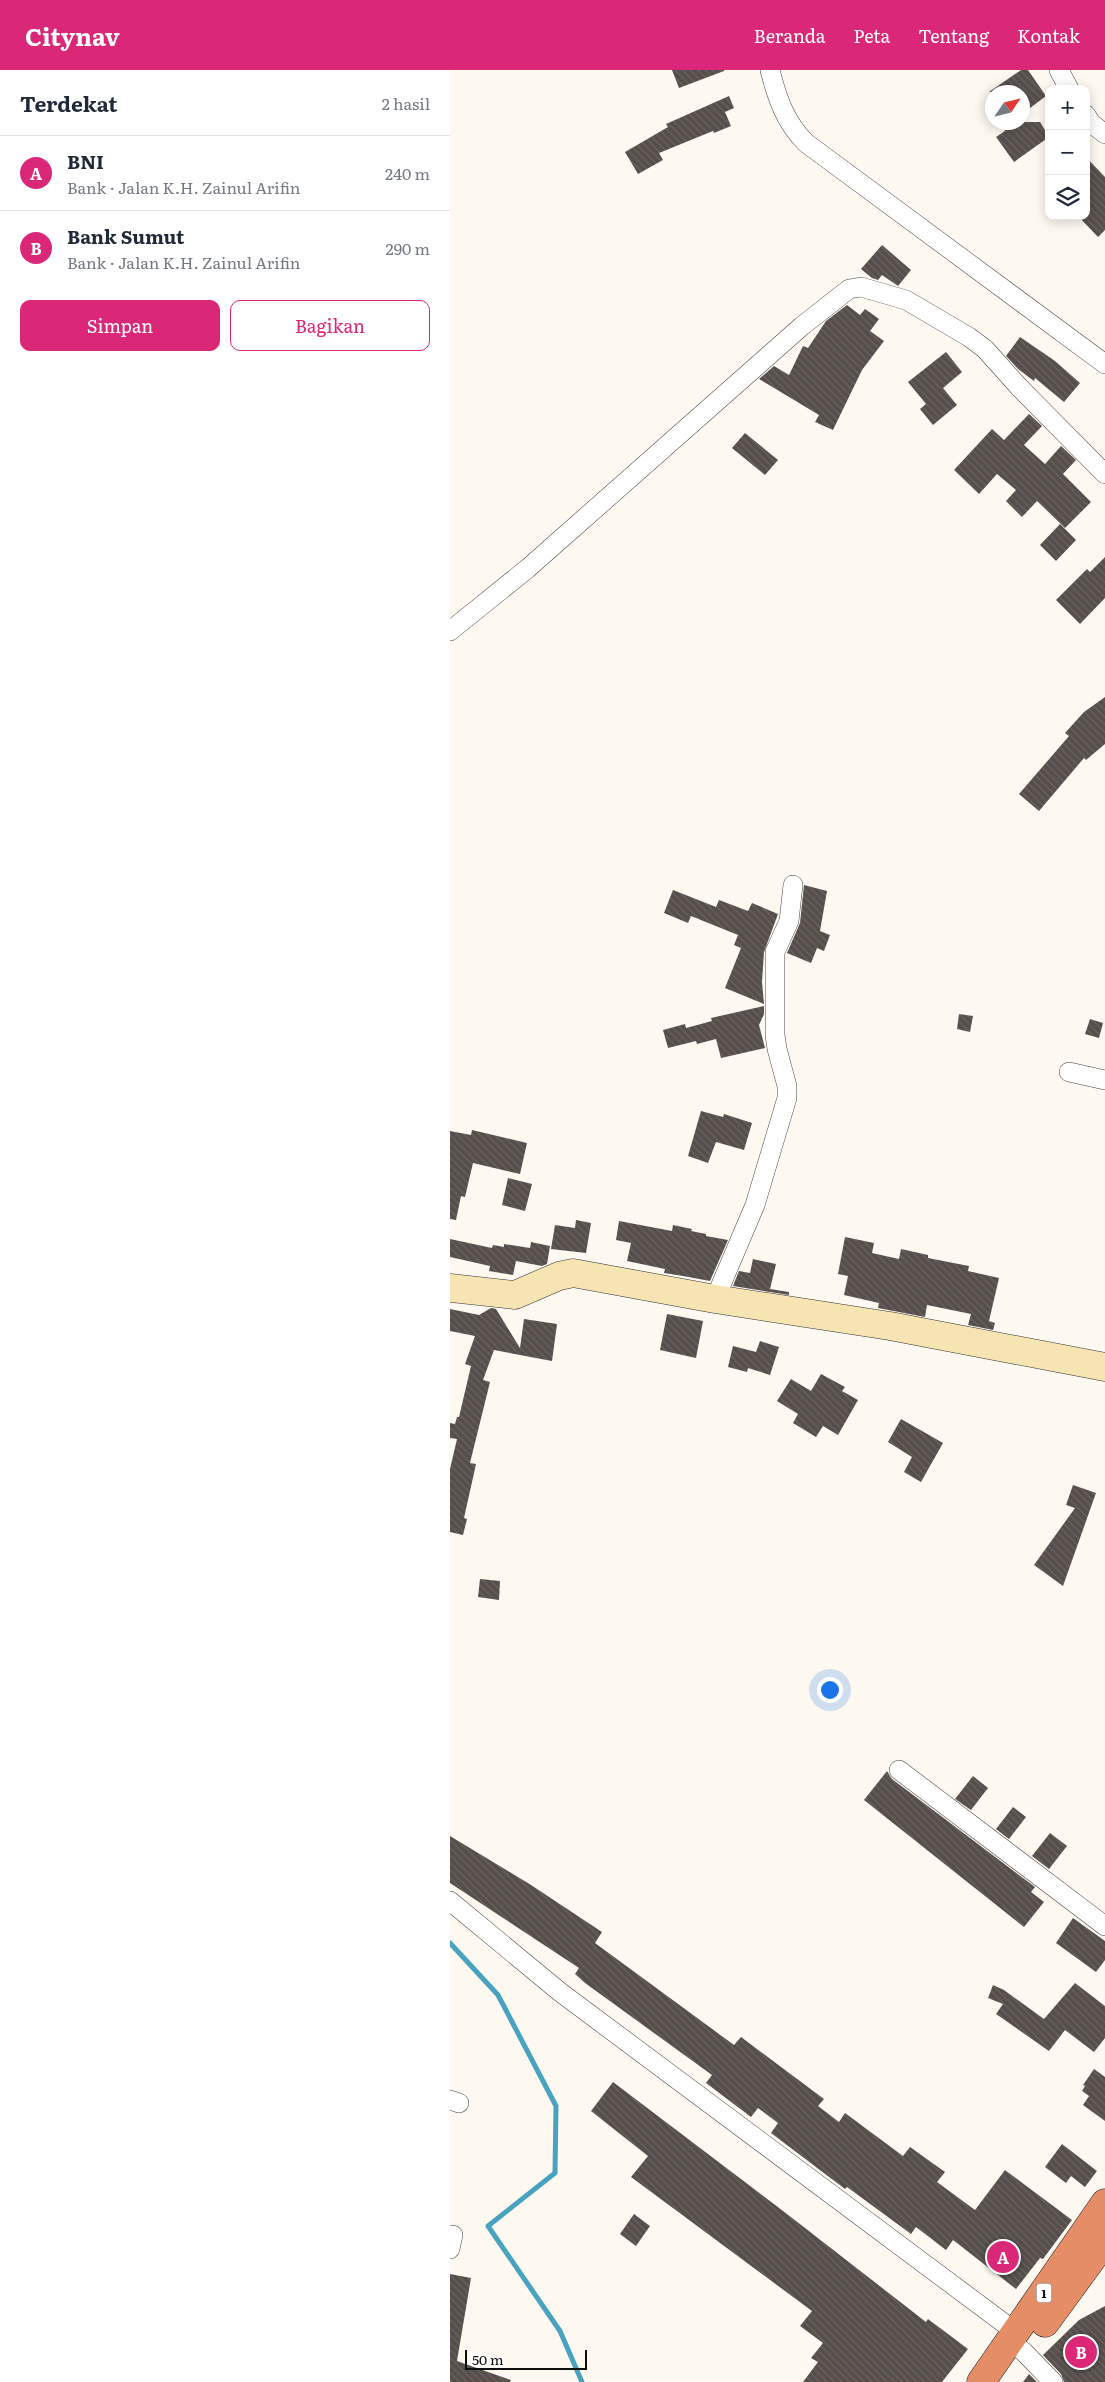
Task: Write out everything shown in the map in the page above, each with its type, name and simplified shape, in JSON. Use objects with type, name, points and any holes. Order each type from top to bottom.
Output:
[{"type":"highway","name":"1","points":[[1003,2382],[1017,2342],[1105,2204]]},
{"type":"highway","name":"1","points":[[981,2382],[1105,2241]]},
{"type":"street","points":[[770,70],[778,102],[787,121],[806,143],[1105,364]]},
{"type":"street","points":[[1058,70],[1067,85]]},
{"type":"street","points":[[1090,121],[1105,134]]},
{"type":"street","points":[[450,631],[527,569],[795,332],[849,289],[862,287],[906,300],[977,342],[1105,474]]},
{"type":"street","points":[[715,1299],[755,1205],[787,1098],[787,1086],[775,1035],[775,952],[790,921],[793,885]]},
{"type":"street","points":[[1069,1072],[1105,1080]]},
{"type":"street","points":[[450,1288],[515,1295],[559,1276],[573,1273],[715,1299],[890,1326],[1105,1367]]},
{"type":"street","points":[[899,1770],[1105,1926]]},
{"type":"street","points":[[450,1901],[560,1992],[1017,2342],[1053,2382]]},
{"type":"building","points":[[672,70],[724,70],[724,71],[679,88]]},
{"type":"building","points":[[1021,70],[1028,70],[1045,97],[1030,108],[1030,85],[999,85]]},
{"type":"building","points":[[729,96],[734,108],[725,112],[731,126],[714,133],[713,131],[659,153],[663,160],[638,174],[625,152],[668,127],[666,124]]},
{"type":"building","points":[[1030,122],[1040,122],[1045,130],[1045,140],[1014,162],[996,137],[1005,131],[1030,130]]},
{"type":"building","points":[[1090,161],[1105,177],[1105,230],[1098,237],[1082,220],[1090,220]]},
{"type":"building","points":[[882,245],[911,270],[898,286],[882,275],[878,280],[872,278],[861,269]]},
{"type":"building","points":[[847,305],[860,315],[865,309],[879,319],[870,331],[884,341],[862,370],[833,430],[815,422],[819,415],[759,379],[774,366],[789,375],[803,346],[808,348],[826,321]]},
{"type":"building","points":[[1020,337],[1055,361],[1080,383],[1064,402],[1035,378],[1034,381],[1018,369],[1006,356]]},
{"type":"building","points":[[946,352],[962,372],[943,388],[957,405],[933,425],[920,409],[926,404],[908,382]]},
{"type":"building","points":[[1029,414],[1042,426],[1024,445],[1045,464],[1061,446],[1076,460],[1063,474],[1091,502],[1065,528],[1037,501],[1022,517],[1006,501],[1016,490],[997,474],[979,494],[954,470],[992,429],[1004,440]]},
{"type":"building","points":[[745,433],[778,460],[765,475],[732,448]]},
{"type":"building","points":[[1060,524],[1076,540],[1056,561],[1040,545]]},
{"type":"building","points":[[1105,557],[1105,598],[1080,624],[1056,600],[1087,569],[1090,572]]},
{"type":"building","points":[[1105,697],[1105,744],[1086,760],[1084,758],[1039,811],[1019,794],[1069,736],[1065,733],[1084,712]]},
{"type":"building","points":[[804,885],[827,891],[820,931],[830,935],[824,951],[817,948],[811,963],[787,953],[800,923]]},
{"type":"building","points":[[673,890],[716,907],[719,900],[748,911],[752,903],[778,914],[764,952],[762,982],[764,1004],[725,988],[741,948],[734,945],[738,935],[691,916],[688,923],[664,913]]},
{"type":"building","points":[[764,1006],[764,1014],[759,1025],[765,1048],[721,1058],[716,1039],[697,1044],[696,1041],[668,1048],[663,1030],[685,1024],[686,1028],[712,1021],[711,1018]]},
{"type":"building","points":[[959,1014],[973,1016],[970,1032],[957,1029]]},
{"type":"building","points":[[1090,1019],[1103,1023],[1099,1038],[1085,1034]]},
{"type":"building","points":[[701,1111],[723,1117],[724,1114],[752,1123],[744,1150],[716,1142],[708,1163],[688,1156]]},
{"type":"building","points":[[472,1130],[527,1143],[520,1174],[473,1163],[465,1197],[461,1196],[456,1220],[450,1219],[450,1131],[471,1135]]},
{"type":"building","points":[[508,1178],[532,1184],[525,1211],[502,1205]]},
{"type":"building","points":[[576,1220],[591,1223],[586,1253],[551,1249],[555,1225],[575,1228]]},
{"type":"building","points":[[619,1221],[672,1231],[673,1225],[692,1229],[691,1231],[706,1234],[706,1236],[728,1240],[710,1281],[664,1273],[665,1269],[627,1261],[631,1243],[616,1240]]},
{"type":"building","points":[[845,1237],[874,1243],[872,1253],[899,1259],[901,1249],[928,1255],[928,1258],[969,1266],[968,1271],[999,1278],[989,1321],[995,1323],[993,1330],[968,1325],[971,1314],[927,1305],[925,1317],[878,1308],[879,1303],[844,1295],[848,1276],[838,1274]]},
{"type":"building","points":[[450,1239],[492,1248],[493,1245],[504,1247],[504,1244],[530,1248],[531,1242],[550,1246],[547,1264],[542,1266],[516,1261],[513,1275],[489,1271],[490,1266],[450,1257]]},
{"type":"building","points":[[753,1259],[776,1264],[770,1289],[789,1292],[789,1295],[733,1286],[739,1271],[750,1273]]},
{"type":"building","points":[[491,1308],[496,1309],[520,1348],[524,1319],[557,1324],[552,1361],[494,1350],[483,1380],[490,1382],[470,1463],[476,1464],[464,1518],[467,1519],[463,1535],[450,1532],[450,1469],[457,1439],[450,1438],[450,1423],[455,1424],[457,1417],[459,1417],[471,1366],[465,1364],[475,1336],[450,1331],[450,1309],[479,1315]]},
{"type":"building","points":[[667,1314],[703,1321],[696,1358],[660,1350]]},
{"type":"building","points":[[760,1341],[779,1347],[770,1375],[748,1368],[747,1372],[728,1367],[733,1346],[756,1352]]},
{"type":"building","points":[[821,1374],[845,1387],[842,1391],[858,1400],[838,1435],[823,1426],[816,1437],[793,1423],[798,1414],[777,1401],[791,1379],[811,1391]]},
{"type":"building","points":[[901,1419],[943,1443],[921,1482],[904,1472],[912,1457],[888,1442]]},
{"type":"building","points":[[1073,1485],[1096,1493],[1063,1586],[1034,1565],[1075,1508],[1066,1505]]},
{"type":"building","points":[[480,1579],[500,1581],[499,1600],[478,1597]]},
{"type":"building","points":[[887,1771],[892,1779],[1035,1887],[1031,1892],[1044,1902],[1024,1927],[864,1800]]},
{"type":"building","points":[[973,1776],[988,1788],[971,1810],[955,1799]]},
{"type":"building","points":[[1013,1807],[1026,1817],[1009,1839],[996,1829]]},
{"type":"building","points":[[1050,1833],[1067,1846],[1049,1869],[1032,1856]]},
{"type":"building","points":[[450,1836],[531,1885],[602,1932],[595,1943],[734,2045],[741,2037],[824,2099],[818,2106],[839,2122],[845,2113],[903,2156],[910,2147],[945,2172],[937,2182],[975,2210],[1005,2170],[1072,2220],[1043,2259],[1040,2258],[1016,2289],[953,2240],[946,2250],[916,2227],[911,2234],[847,2187],[845,2189],[771,2133],[778,2123],[758,2108],[751,2117],[706,2083],[712,2075],[585,1983],[575,1974],[579,1968],[450,1883]]},
{"type":"building","points":[[1073,1918],[1105,1941],[1105,1960],[1096,1972],[1056,1943]]},
{"type":"building","points":[[1075,1983],[1105,2006],[1105,2038],[1094,2052],[1065,2030],[1049,2051],[996,2014],[1003,2004],[988,1998],[993,1985],[1004,1990],[1044,2019]]},
{"type":"building","points":[[1094,2069],[1105,2077],[1105,2121],[1083,2105],[1089,2096],[1082,2091],[1085,2086],[1083,2085]]},
{"type":"building","points":[[613,2082],[926,2322],[928,2319],[968,2349],[942,2382],[803,2382],[818,2362],[811,2358],[823,2343],[800,2326],[812,2311],[631,2177],[648,2156],[591,2111]]},
{"type":"building","points":[[1062,2144],[1097,2171],[1085,2187],[1071,2176],[1066,2183],[1045,2167]]},
{"type":"building","points":[[634,2214],[650,2226],[636,2246],[620,2234]]},
{"type":"building","points":[[450,2274],[471,2278],[457,2361],[511,2380],[510,2382],[450,2382]]},
{"type":"building","points":[[1105,2306],[1105,2382],[1064,2382],[1061,2374],[1043,2355],[1079,2320]]},
{"type":"building","points":[[1029,2374],[1037,2382],[1023,2382]]},
{"type":"waterway","points":[[450,1943],[498,1995],[556,2106],[555,2173],[488,2226],[560,2331],[582,2382]]},
{"type":"place","name":"BNI","points":[[1003,2257]]},
{"type":"place","name":"Bank Sumut","points":[[1081,2352]]}]
